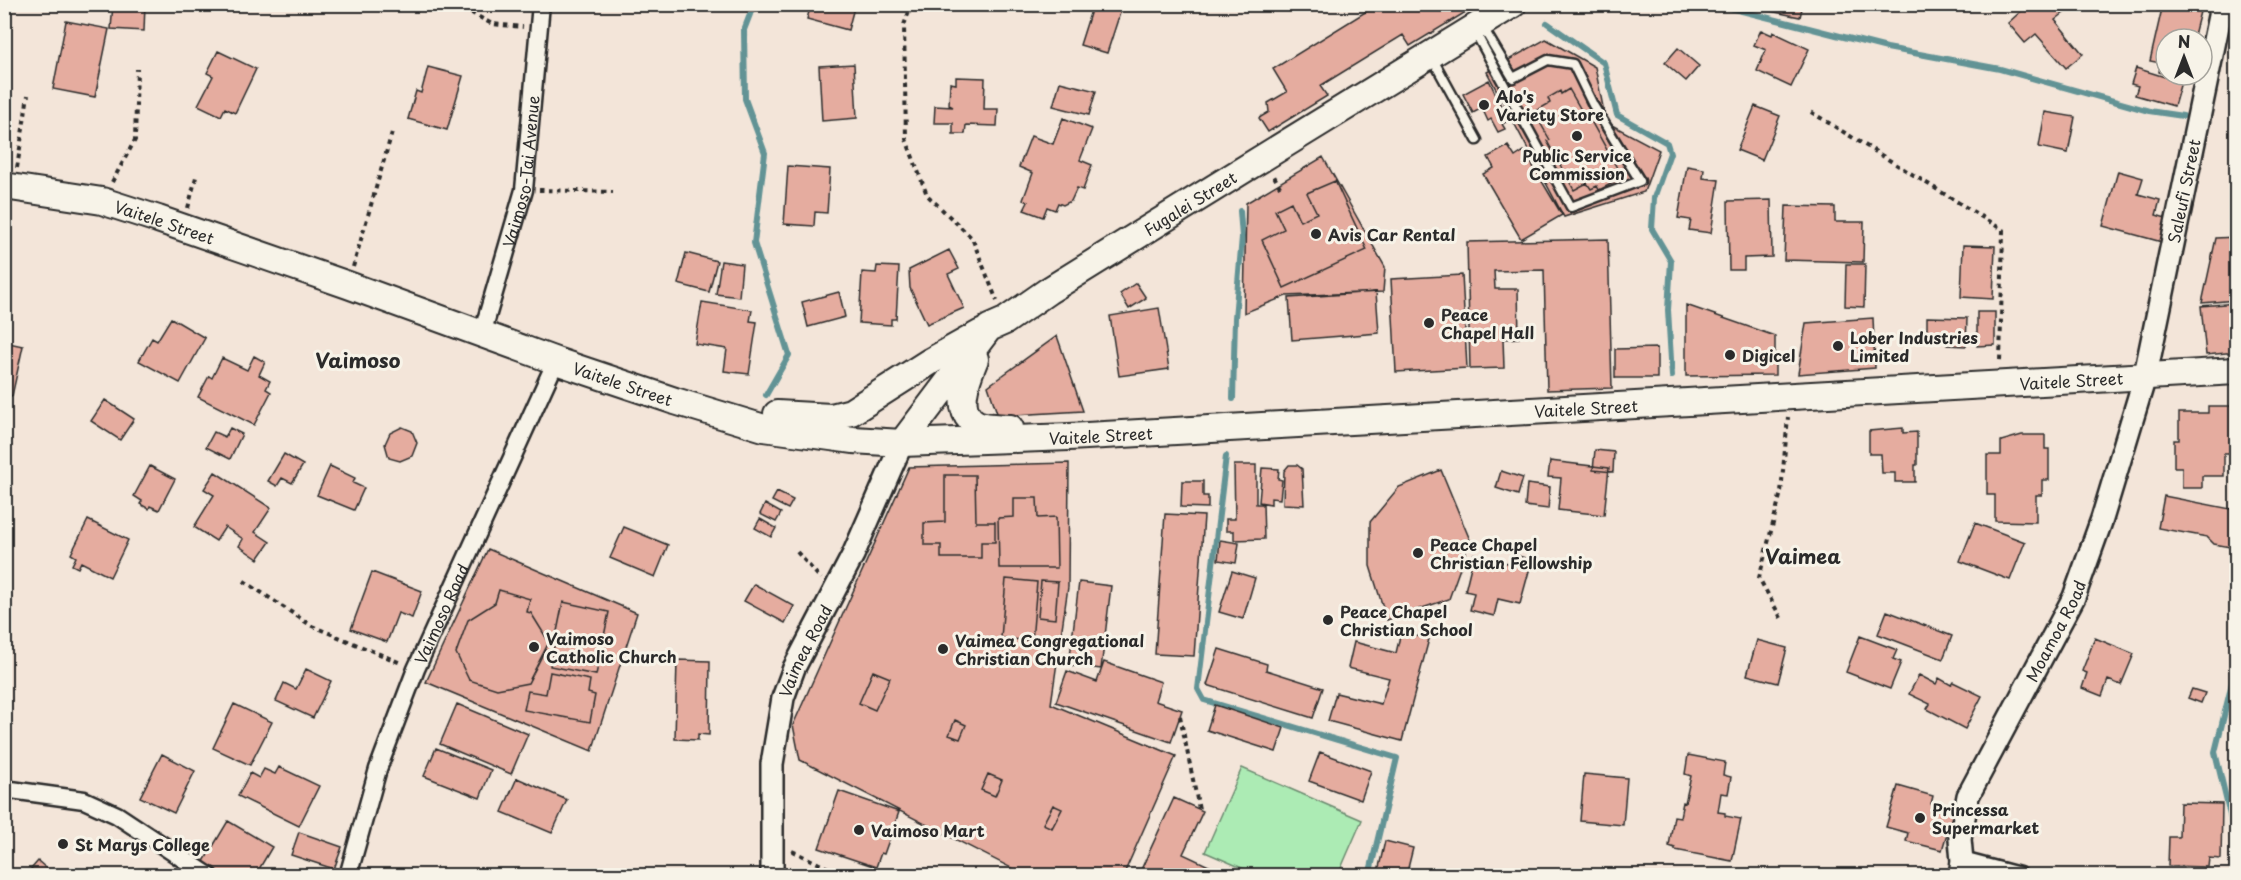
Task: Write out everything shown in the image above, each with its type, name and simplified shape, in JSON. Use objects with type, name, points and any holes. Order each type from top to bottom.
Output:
[{"type":"main road","name":"Fugalei Street","points":[[902,443],[997,325],[1048,291],[1478,28],[1513,4]]},
{"type":"main road","name":"Saleufi Street","points":[[2145,377],[2222,4]]},
{"type":"main road","name":"Vaitele Street","points":[[9,186],[102,201],[348,285],[556,361],[764,428],[853,441],[902,443],[1070,437],[2236,371]]},
{"type":"main road","points":[[675,401],[792,416],[831,417],[851,412],[931,361],[997,325]]},
{"type":"main road","points":[[997,325],[964,384],[964,402],[967,413],[976,424],[1070,437]]},
{"type":"street","name":"Vaimoso-Tai Avenue","points":[[483,334],[524,190],[542,4]]},
{"type":"street","name":"Vaimoso Road","points":[[348,876],[378,769],[416,669],[556,361]]},
{"type":"street","name":"Moamoa Road","points":[[1961,868],[1960,839],[1968,796],[2074,597],[2102,519],[2145,377]]},
{"type":"street","name":"Vaimea Road","points":[[772,876],[772,764],[783,698],[794,668],[853,555],[902,443]]},
{"type":"street","points":[[4,789],[84,800],[117,815],[209,876]]},
{"type":"street","points":[[1961,868],[2019,876]]},
{"type":"lane","points":[[1478,28],[1513,78],[1548,60],[1573,64],[1593,105],[1640,181],[1571,207],[1478,28]]},
{"type":"lane","points":[[1431,56],[1478,140]]},
{"type":"path","points":[[455,4],[492,24],[539,29]]},
{"type":"path","points":[[912,4],[904,26],[906,139],[927,195],[972,238],[997,325]]},
{"type":"path","points":[[102,201],[135,140],[137,69]]},
{"type":"path","points":[[9,186],[28,95]]},
{"type":"path","points":[[1811,112],[2003,230],[2000,385]]},
{"type":"path","points":[[348,285],[393,129]]},
{"type":"path","points":[[183,227],[196,177]]},
{"type":"path","points":[[524,190],[613,192]]},
{"type":"path","points":[[1781,618],[1759,578],[1781,492],[1790,396]]},
{"type":"path","points":[[797,552],[833,592]]},
{"type":"path","points":[[244,581],[312,626],[416,669]]},
{"type":"path","points":[[1180,716],[1199,809]]},
{"type":"path","points":[[772,842],[845,876]]},
{"type":"green space","points":[[1242,768],[1362,820],[1338,875],[1258,875],[1205,852]]},
{"type":"building","points":[[113,4],[145,4],[144,31],[111,29]]},
{"type":"building","points":[[811,4],[855,4],[848,30],[807,19]]},
{"type":"building","points":[[1093,4],[1103,4],[1121,10],[1107,53],[1080,45]]},
{"type":"building","points":[[1363,4],[1479,4],[1410,46],[1403,35],[1320,86],[1327,96],[1268,132],[1259,118],[1269,112],[1268,103],[1287,92],[1273,69],[1367,11]]},
{"type":"building","points":[[1761,4],[1803,4],[1800,17],[1760,9]]},
{"type":"building","points":[[2029,4],[2056,4],[2064,13],[2055,20],[2083,54],[2066,68],[2036,34],[2025,43],[2008,23]]},
{"type":"building","points":[[2163,4],[2202,4],[2196,27],[2158,27]]},
{"type":"building","points":[[66,21],[109,29],[95,97],[53,89]]},
{"type":"building","points":[[1761,30],[1772,35],[1773,32],[1809,49],[1791,87],[1757,71],[1766,50],[1754,45]]},
{"type":"building","name":"Public Service Commission","points":[[1546,39],[1595,67],[1606,122],[1659,150],[1644,192],[1564,217],[1487,72]]},
{"type":"building","points":[[2154,43],[2154,62],[2150,61]]},
{"type":"building","points":[[1678,48],[1699,66],[1686,81],[1665,63]]},
{"type":"building","points":[[218,51],[256,69],[235,113],[225,108],[221,116],[198,105],[213,76],[207,73]]},
{"type":"building","points":[[854,64],[857,118],[822,121],[819,66]]},
{"type":"building","points":[[428,67],[463,76],[447,130],[408,119],[416,91],[421,93]]},
{"type":"building","points":[[2136,68],[2154,74],[2154,87],[2180,87],[2174,106],[2135,95],[2138,86],[2131,84]]},
{"type":"building","points":[[956,77],[985,78],[984,109],[998,109],[997,126],[966,125],[965,134],[953,134],[953,123],[934,123],[935,106],[953,107],[949,105],[950,83],[956,84]]},
{"type":"building","name":"Alo's Variety Store","points":[[1489,80],[1508,121],[1502,124],[1505,129],[1498,132],[1491,119],[1488,121],[1482,108],[1473,113],[1463,94]]},
{"type":"building","points":[[1060,82],[1096,91],[1089,115],[1053,106]]},
{"type":"building","points":[[1569,89],[1584,115],[1587,114],[1617,168],[1611,171],[1613,175],[1610,177],[1613,183],[1599,190],[1597,186],[1591,189],[1587,183],[1574,190],[1534,112],[1550,103],[1548,98]]},
{"type":"building","points":[[1755,106],[1780,116],[1762,160],[1737,150]]},
{"type":"building","points":[[2045,112],[2075,117],[2068,153],[2039,147]]},
{"type":"building","points":[[1063,118],[1092,129],[1080,160],[1092,165],[1083,190],[1077,188],[1071,201],[1063,205],[1058,203],[1055,210],[1047,207],[1043,217],[1024,210],[1028,202],[1023,200],[1033,173],[1019,167],[1031,136],[1053,144]]},
{"type":"building","points":[[2234,143],[2236,143],[2236,166],[2235,166]]},
{"type":"building","points":[[1508,146],[1515,157],[1524,151],[1562,215],[1521,239],[1483,174],[1494,168],[1488,157]]},
{"type":"building","points":[[1323,157],[1385,267],[1383,292],[1286,296],[1244,313],[1246,203]]},
{"type":"building","points":[[788,166],[830,169],[827,213],[815,212],[814,226],[784,224]]},
{"type":"building","points":[[1687,166],[1704,169],[1703,178],[1719,180],[1711,233],[1689,230],[1691,220],[1678,218]]},
{"type":"building","points":[[2118,171],[2143,178],[2138,194],[2160,200],[2156,215],[2169,219],[2162,242],[2103,226]]},
{"type":"building","name":"Avis Car Rental","points":[[1335,181],[1367,250],[1284,288],[1262,240],[1284,229],[1275,210],[1291,202],[1300,221],[1317,213],[1307,193]]},
{"type":"building","points":[[1771,200],[1772,257],[1744,258],[1744,270],[1729,270],[1728,201]]},
{"type":"building","points":[[1786,206],[1835,207],[1835,222],[1864,222],[1863,262],[1784,260]]},
{"type":"building","points":[[2236,237],[2236,300],[2202,303],[2216,238]]},
{"type":"building","points":[[1608,239],[1612,388],[1547,390],[1544,270],[1494,271],[1495,289],[1518,289],[1519,338],[1503,339],[1504,368],[1470,369],[1467,242]]},
{"type":"building","points":[[1963,245],[1995,246],[1993,299],[1961,297]]},
{"type":"building","points":[[949,250],[959,269],[948,274],[964,308],[927,324],[910,288],[909,270]]},
{"type":"building","points":[[686,253],[717,261],[709,292],[678,284]]},
{"type":"building","points":[[721,261],[742,264],[739,297],[716,294]]},
{"type":"building","points":[[1846,264],[1865,264],[1864,307],[1845,306]]},
{"type":"building","points":[[877,266],[899,267],[896,319],[891,319],[891,325],[859,323],[862,272],[876,273]]},
{"type":"building","name":"Peace Chapel Hall","points":[[1462,275],[1467,368],[1396,372],[1391,279]]},
{"type":"building","points":[[1136,283],[1146,298],[1129,309],[1120,294]]},
{"type":"building","points":[[839,292],[845,317],[808,327],[802,302]]},
{"type":"building","points":[[1376,292],[1379,333],[1292,340],[1289,298]]},
{"type":"building","points":[[702,302],[752,310],[750,321],[757,322],[749,374],[724,371],[727,349],[695,344]]},
{"type":"building","points":[[2236,303],[2236,352],[2206,355],[2201,306]]},
{"type":"building","name":"Digicel","points":[[1686,305],[1775,336],[1775,375],[1686,376]]},
{"type":"building","points":[[1159,308],[1169,369],[1119,376],[1110,316]]},
{"type":"building","points":[[1977,312],[1995,312],[1995,345],[1977,346]]},
{"type":"building","points":[[1927,317],[1967,318],[1966,346],[1947,345],[1948,340],[1927,340]]},
{"type":"building","points":[[171,318],[205,338],[180,383],[139,361],[152,338],[157,341]]},
{"type":"building","name":"Lober Industries Limited","points":[[1873,318],[1875,368],[1798,374],[1806,323]]},
{"type":"building","points":[[1057,336],[1083,411],[998,416],[988,386]]},
{"type":"building","points":[[4,342],[23,346],[12,396],[4,395]]},
{"type":"building","points":[[1657,348],[1657,378],[1615,378],[1615,349]]},
{"type":"building","points":[[254,356],[265,362],[259,375],[270,381],[266,389],[271,392],[254,425],[198,397],[209,376],[212,378],[222,358],[247,370]]},
{"type":"building","points":[[105,400],[134,419],[120,440],[91,421]]},
{"type":"building","points":[[2208,406],[2236,406],[2236,453],[2224,453],[2224,476],[2202,476],[2202,488],[2182,488],[2182,467],[2174,467],[2174,440],[2179,440],[2179,413],[2208,413]]},
{"type":"building","points":[[402,427],[412,431],[417,443],[412,456],[400,461],[389,458],[385,444],[390,433]]},
{"type":"building","points":[[230,428],[242,434],[230,459],[206,447],[214,432],[225,437]]},
{"type":"building","points":[[1903,428],[1903,433],[1917,432],[1915,482],[1895,482],[1895,473],[1882,473],[1881,454],[1869,454],[1869,431]]},
{"type":"building","points":[[2022,435],[2045,435],[2045,449],[2049,449],[2049,480],[2042,480],[2042,495],[2036,495],[2036,522],[1995,521],[1995,495],[1987,495],[1987,455],[2001,455],[2001,441]]},
{"type":"building","points":[[1595,450],[1614,452],[1613,472],[1593,470]]},
{"type":"building","points":[[284,454],[303,465],[292,483],[282,478],[277,486],[268,481]]},
{"type":"building","points":[[1550,461],[1609,468],[1604,515],[1558,510],[1561,478],[1548,477]]},
{"type":"building","name":"Vaimea Congregational Christian Church","points":[[1069,463],[1068,587],[1051,704],[1176,756],[1123,876],[1027,876],[800,760],[793,725],[909,467]]},
{"type":"building","points":[[1234,465],[1256,465],[1256,504],[1263,504],[1264,539],[1234,540],[1234,531],[1226,531],[1226,519],[1235,519]]},
{"type":"building","points":[[1289,465],[1297,465],[1302,469],[1304,505],[1283,504],[1284,471]]},
{"type":"building","points":[[150,466],[175,479],[159,510],[150,506],[149,509],[140,504],[142,501],[134,496]]},
{"type":"building","points":[[330,466],[355,478],[353,483],[364,488],[354,510],[317,495]]},
{"type":"building","points":[[1262,468],[1279,469],[1278,479],[1282,480],[1280,499],[1271,498],[1271,504],[1259,502]]},
{"type":"building","name":"Peace Chapel Christian Fellowship","points":[[1441,470],[1470,540],[1449,599],[1387,620],[1370,566],[1370,522],[1399,487]]},
{"type":"building","points":[[1501,471],[1523,478],[1518,495],[1496,488]]},
{"type":"building","points":[[215,472],[271,508],[255,532],[270,542],[258,559],[239,546],[243,539],[225,527],[216,541],[194,527],[214,495],[204,489]]},
{"type":"building","points":[[945,475],[975,475],[976,522],[995,522],[995,542],[981,542],[981,558],[941,558],[941,545],[924,545],[924,523],[945,522]]},
{"type":"building","points":[[1182,481],[1203,481],[1203,496],[1208,496],[1208,508],[1181,507]]},
{"type":"building","points":[[1527,484],[1550,487],[1548,509],[1525,506]]},
{"type":"building","points":[[777,492],[793,500],[788,509],[772,501]]},
{"type":"building","points":[[2164,496],[2236,510],[2236,548],[2214,544],[2207,537],[2158,528]]},
{"type":"building","points":[[1014,498],[1037,498],[1038,518],[1056,517],[1057,568],[999,568],[998,518],[1014,517]]},
{"type":"building","points":[[765,504],[781,513],[776,522],[760,514]]},
{"type":"building","points":[[1165,514],[1204,516],[1194,656],[1155,654]]},
{"type":"building","points":[[760,519],[776,528],[771,537],[755,528]]},
{"type":"building","points":[[88,520],[128,540],[110,577],[81,562],[78,568],[72,565],[76,557],[71,554]]},
{"type":"building","points":[[1975,523],[2025,542],[2010,580],[1960,561]]},
{"type":"building","points":[[624,527],[668,545],[655,577],[610,558]]},
{"type":"building","points":[[1220,540],[1239,543],[1236,563],[1218,560]]},
{"type":"building","name":"Vaimoso Catholic Church","points":[[488,549],[637,613],[592,751],[426,682]]},
{"type":"building","points":[[1474,554],[1515,565],[1518,556],[1532,560],[1520,604],[1498,599],[1494,616],[1470,610],[1474,593],[1465,591]]},
{"type":"building","points":[[1232,571],[1255,578],[1243,619],[1219,612]]},
{"type":"building","points":[[372,572],[422,591],[412,618],[398,613],[387,642],[351,629]]},
{"type":"building","points":[[1006,579],[1037,582],[1032,641],[1001,638]]},
{"type":"building","points":[[1041,581],[1058,582],[1055,619],[1038,617]]},
{"type":"building","points":[[1079,582],[1111,586],[1101,669],[1069,665]]},
{"type":"building","points":[[754,584],[794,606],[785,623],[744,601]]},
{"type":"building","points":[[499,590],[530,599],[527,612],[531,613],[549,642],[528,683],[497,689],[469,680],[456,653],[468,620],[495,603]]},
{"type":"building","points":[[563,602],[609,612],[596,675],[550,666]]},
{"type":"building","points":[[1887,611],[1952,636],[1943,659],[1878,634]]},
{"type":"building","points":[[1401,632],[1429,639],[1402,741],[1328,721],[1336,693],[1381,704],[1389,678],[1348,668],[1354,642],[1396,653]]},
{"type":"building","points":[[1860,636],[1897,650],[1893,659],[1901,662],[1890,689],[1846,672]]},
{"type":"building","points":[[2095,638],[2134,654],[2121,685],[2108,680],[2102,696],[2082,688],[2087,673],[2082,671]]},
{"type":"building","points":[[1757,640],[1787,648],[1778,683],[1747,675]]},
{"type":"building","points":[[1219,649],[1267,664],[1266,670],[1323,688],[1313,718],[1207,685]]},
{"type":"building","points":[[677,660],[710,661],[709,735],[698,734],[698,740],[675,739]]},
{"type":"building","points":[[1104,662],[1161,682],[1155,701],[1182,710],[1171,742],[1056,702],[1067,671],[1097,682]]},
{"type":"building","points":[[306,669],[331,681],[313,718],[276,701],[284,683],[296,689]]},
{"type":"building","points":[[873,671],[890,678],[875,710],[859,703]]},
{"type":"building","points":[[550,672],[590,680],[588,693],[595,695],[590,722],[524,710],[528,691],[546,694]]},
{"type":"building","points":[[1919,675],[1936,684],[1939,678],[1951,685],[1953,682],[1982,696],[1965,729],[1927,709],[1930,704],[1909,694]]},
{"type":"building","points":[[2192,689],[2205,693],[2201,703],[2188,698]]},
{"type":"building","points":[[234,704],[272,722],[250,765],[213,748]]},
{"type":"building","points":[[457,704],[528,734],[511,774],[440,744]]},
{"type":"building","points":[[1215,705],[1284,728],[1276,752],[1207,730]]},
{"type":"building","points":[[955,720],[966,725],[960,739],[949,735]]},
{"type":"building","points":[[436,748],[491,770],[480,798],[424,776]]},
{"type":"building","points":[[1320,752],[1371,771],[1361,800],[1309,781]]},
{"type":"building","points":[[162,754],[195,771],[174,813],[140,797]]},
{"type":"building","points":[[1688,755],[1725,762],[1723,775],[1731,777],[1728,794],[1721,793],[1718,812],[1741,819],[1732,861],[1675,850],[1669,846],[1674,816],[1680,817],[1691,776],[1685,774]]},
{"type":"building","points":[[279,767],[319,786],[299,826],[238,796],[250,773],[259,778],[264,769],[275,774]]},
{"type":"building","points":[[988,774],[1002,780],[995,796],[981,790]]},
{"type":"building","points":[[1584,774],[1627,778],[1623,825],[1580,821]]},
{"type":"building","points":[[517,778],[567,800],[552,833],[502,812]]},
{"type":"building","name":"Princessa Supermarket","points":[[1898,786],[1933,796],[1931,804],[1954,810],[1942,850],[1906,841],[1908,833],[1886,827]]},
{"type":"building","name":"Vaimoso Mart","points":[[839,791],[899,812],[884,854],[881,853],[876,867],[819,848]]},
{"type":"building","points":[[1174,798],[1203,811],[1183,854],[1230,876],[1148,876],[1140,872]]},
{"type":"building","points":[[2180,803],[2222,804],[2221,859],[2209,858],[2208,867],[2168,866],[2169,837],[2179,837]]},
{"type":"building","points":[[1053,805],[1062,809],[1052,828],[1043,824]]},
{"type":"building","points":[[228,821],[272,847],[255,876],[224,876],[203,863]]},
{"type":"building","points":[[299,832],[342,847],[334,869],[291,855]]},
{"type":"building","points":[[1385,841],[1413,848],[1406,876],[1377,876]]},
{"type":"building","points":[[38,861],[55,876],[25,876]]},
{"type":"waterway","points":[[754,4],[744,30],[745,99],[765,153],[754,243],[789,355],[766,395]]},
{"type":"waterway","points":[[1702,4],[1730,8],[1887,48],[2000,69],[2149,111],[2183,116]]},
{"type":"waterway","points":[[1547,23],[1604,63],[1617,115],[1667,143],[1670,153],[1654,198],[1652,229],[1671,261],[1668,310],[1672,376]]},
{"type":"waterway","points":[[1233,399],[1235,318],[1242,237],[1240,211]]},
{"type":"waterway","points":[[1226,456],[1198,689],[1204,700],[1397,758],[1369,876]]},
{"type":"waterway","points":[[2236,667],[2215,752],[2236,840]]},
{"type":"place","name":"Alo's Variety Store","points":[[1484,105]]},
{"type":"place","name":"Public Service Commission","points":[[1577,136]]},
{"type":"place","name":"Avis Car Rental","points":[[1316,234]]},
{"type":"place","name":"Peace Chapel Hall","points":[[1429,323]]},
{"type":"place","name":"Lober Industries Limited","points":[[1838,346]]},
{"type":"place","name":"Digicel","points":[[1730,355]]},
{"type":"place","name":"Peace Chapel Christian Fellowship","points":[[1418,553]]},
{"type":"place","name":"Peace Chapel Christian School","points":[[1328,620]]},
{"type":"place","name":"Vaimoso Catholic Church","points":[[534,647]]},
{"type":"place","name":"Vaimea Congregational Christian Church","points":[[943,649]]},
{"type":"place","name":"Princessa Supermarket","points":[[1920,818]]},
{"type":"place","name":"Vaimoso Mart","points":[[859,830]]},
{"type":"place","name":"St Marys College","points":[[63,844]]},
{"type":"district","name":"Vaimoso","points":[[358,360]]},
{"type":"district","name":"Vaimea","points":[[1803,556]]}]
